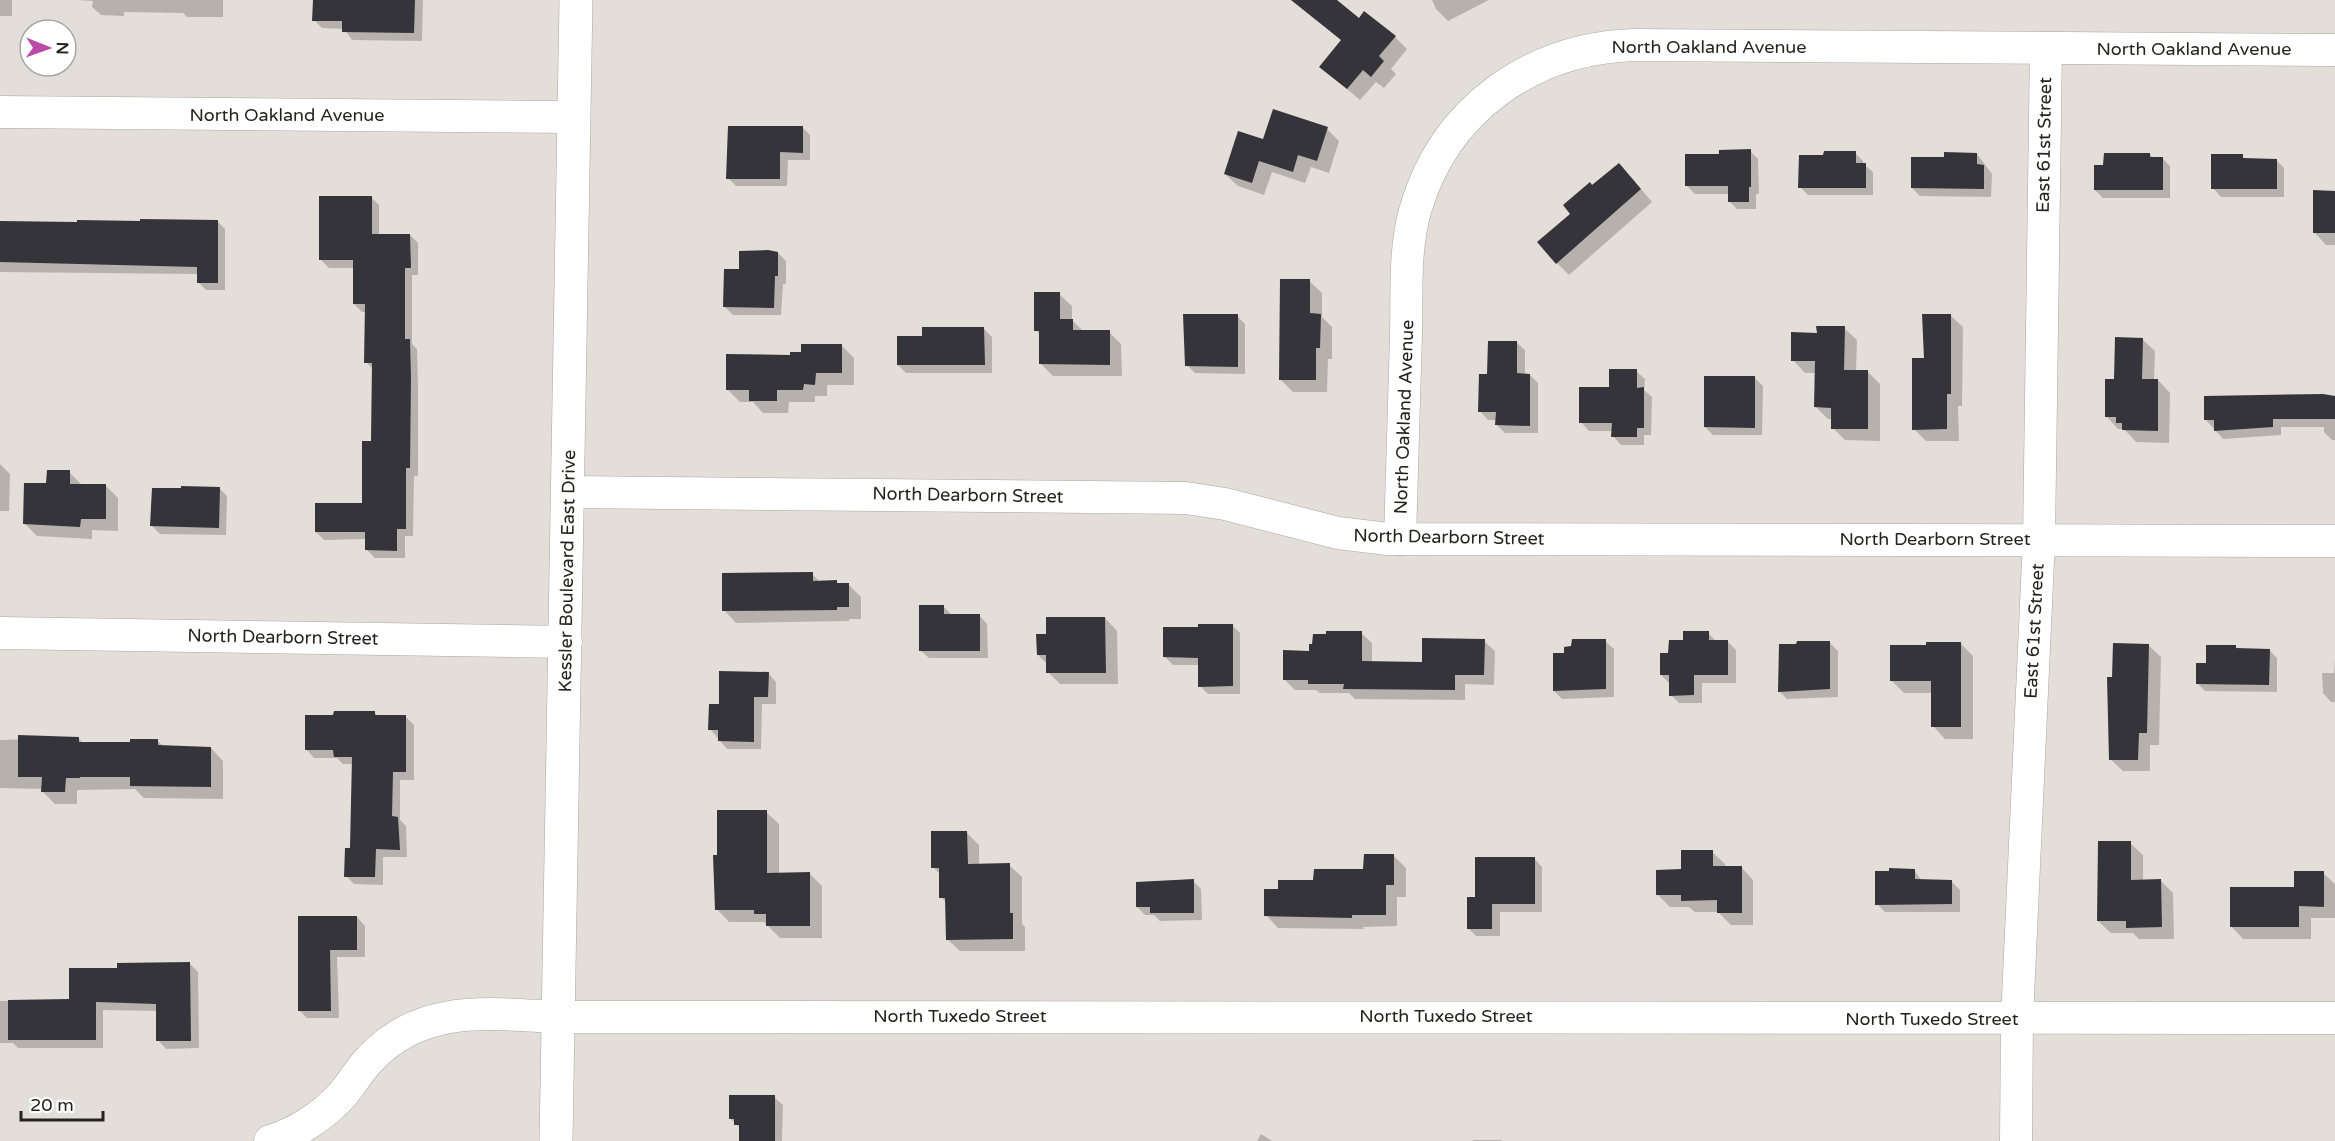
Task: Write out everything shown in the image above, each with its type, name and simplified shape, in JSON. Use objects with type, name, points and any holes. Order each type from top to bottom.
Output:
[{"type":"main road","name":"Kessler Boulevard East Drive","points":[[556,1141],[576,0]]},
{"type":"street","name":"North Oakland Avenue","points":[[1400,539],[1408,263],[1415,212],[1429,176],[1448,142],[1467,117],[1491,95],[1522,74],[1558,57],[1609,46],[2335,50]]},
{"type":"street","name":"East 61st Street","points":[[2016,1141],[2017,1019],[2038,539],[2046,48]]},
{"type":"street","name":"North Oakland Avenue","points":[[0,112],[574,117]]},
{"type":"street","name":"North Dearborn Street","points":[[568,492],[1186,498],[1233,506],[1338,533],[1400,539],[2335,541]]},
{"type":"street","name":"North Dearborn Street","points":[[0,633],[566,642]]},
{"type":"street","name":"North Tuxedo Street","points":[[270,1141],[291,1133],[323,1113],[342,1095],[372,1056],[391,1040],[425,1022],[475,1013],[558,1017],[2335,1018]]},
{"type":"building","points":[[313,0],[415,0],[414,33],[342,32],[342,21],[312,21]]},
{"type":"building","points":[[1291,0],[1337,0],[1359,18],[1364,11],[1396,36],[1379,56],[1384,61],[1371,77],[1363,70],[1347,89],[1319,67],[1341,40]]},
{"type":"building","points":[[1273,109],[1328,127],[1317,161],[1298,155],[1293,172],[1259,161],[1252,183],[1224,174],[1238,131],[1263,139]]},
{"type":"building","points":[[728,126],[803,126],[803,153],[780,152],[780,179],[726,179]]},
{"type":"building","points":[[1751,149],[1749,202],[1728,202],[1728,186],[1685,186],[1685,154],[1719,154],[1719,150]]},
{"type":"building","points":[[1824,151],[1856,151],[1856,163],[1866,163],[1866,188],[1798,188],[1799,155],[1823,155]]},
{"type":"building","points":[[1944,152],[1977,153],[1977,164],[1984,165],[1984,189],[1911,188],[1911,157],[1944,157]]},
{"type":"building","points":[[2104,153],[2150,153],[2150,157],[2163,157],[2163,190],[2094,190],[2094,165],[2103,165]]},
{"type":"building","points":[[2211,154],[2243,154],[2243,158],[2277,159],[2277,189],[2211,189]]},
{"type":"building","points":[[1619,163],[1641,189],[1556,264],[1537,242],[1570,214],[1563,205],[1590,182],[1592,185]]},
{"type":"building","points":[[2313,190],[2335,191],[2335,233],[2313,233]]},
{"type":"building","points":[[319,196],[372,196],[372,234],[410,234],[411,268],[405,268],[405,339],[410,339],[410,468],[406,468],[406,529],[397,529],[397,551],[365,550],[365,532],[315,532],[315,503],[362,503],[362,441],[371,441],[372,363],[364,363],[365,304],[353,304],[353,260],[319,260]]},
{"type":"building","points":[[140,219],[218,220],[218,283],[197,283],[197,267],[0,262],[0,221],[77,222],[77,220],[140,221]]},
{"type":"building","points":[[739,251],[778,252],[774,308],[723,307],[724,269],[739,269]]},
{"type":"building","points":[[1280,279],[1310,279],[1310,313],[1321,314],[1320,348],[1316,348],[1316,380],[1279,380]]},
{"type":"building","points":[[1034,292],[1060,292],[1060,319],[1073,319],[1073,330],[1110,330],[1110,365],[1039,364],[1039,331],[1034,331]]},
{"type":"building","points":[[1183,314],[1238,314],[1238,367],[1185,366]]},
{"type":"building","points":[[1922,314],[1951,314],[1951,394],[1947,394],[1947,429],[1912,430],[1912,358],[1924,358]]},
{"type":"building","points":[[1816,326],[1845,326],[1844,370],[1868,370],[1868,429],[1831,429],[1831,408],[1814,407],[1815,361],[1791,361],[1791,332],[1817,333]]},
{"type":"building","points":[[922,327],[984,327],[985,365],[897,365],[897,336],[922,336]]},
{"type":"building","points":[[2115,337],[2143,338],[2142,379],[2158,379],[2158,431],[2122,430],[2122,423],[2116,423],[2116,417],[2105,417],[2105,379],[2114,379]]},
{"type":"building","points":[[1488,341],[1517,341],[1517,373],[1530,374],[1530,426],[1495,425],[1496,412],[1478,412],[1479,374],[1487,374]]},
{"type":"building","points":[[801,344],[842,344],[842,373],[816,373],[815,385],[804,384],[803,390],[777,390],[777,401],[749,401],[749,390],[726,390],[726,354],[790,355],[790,352],[801,352]]},
{"type":"building","points":[[1609,369],[1637,369],[1637,388],[1644,387],[1644,428],[1637,428],[1637,437],[1611,437],[1612,423],[1579,423],[1579,387],[1609,387]]},
{"type":"building","points":[[1704,376],[1755,376],[1755,428],[1704,427]]},
{"type":"building","points":[[2323,394],[2335,396],[2335,419],[2273,419],[2273,427],[2214,431],[2214,420],[2204,420],[2204,396]]},
{"type":"building","points":[[47,470],[70,470],[70,484],[106,484],[106,519],[81,519],[80,527],[23,524],[24,483],[46,483]]},
{"type":"building","points":[[181,486],[220,487],[219,528],[150,526],[152,488],[181,488]]},
{"type":"building","points":[[813,572],[813,581],[837,580],[837,583],[849,583],[849,607],[837,607],[837,610],[722,611],[722,573]]},
{"type":"building","points":[[919,605],[944,605],[944,614],[980,614],[980,651],[919,651]]},
{"type":"building","points":[[1046,617],[1105,617],[1106,673],[1046,673],[1046,655],[1037,655],[1036,634],[1046,634]]},
{"type":"building","points":[[1198,624],[1233,624],[1233,686],[1198,687],[1198,658],[1163,657],[1163,627],[1198,627]]},
{"type":"building","points":[[1326,631],[1362,631],[1362,661],[1422,662],[1422,638],[1485,639],[1484,675],[1455,675],[1455,690],[1343,689],[1344,684],[1308,684],[1308,680],[1283,680],[1283,650],[1309,651],[1313,634],[1326,634]]},
{"type":"building","points":[[1683,631],[1709,631],[1709,640],[1728,640],[1728,675],[1694,675],[1694,695],[1669,696],[1669,675],[1660,675],[1660,653],[1668,653],[1669,640],[1683,640]]},
{"type":"building","points":[[1572,639],[1606,639],[1606,689],[1553,691],[1553,653],[1564,653],[1564,647],[1571,646]]},
{"type":"building","points":[[1797,641],[1830,641],[1830,689],[1778,692],[1779,644],[1796,644]]},
{"type":"building","points":[[1926,642],[1961,642],[1961,727],[1931,727],[1931,681],[1890,681],[1890,645],[1926,645]]},
{"type":"building","points":[[2113,643],[2149,644],[2147,733],[2139,733],[2138,760],[2109,760],[2107,677],[2112,677]]},
{"type":"building","points":[[2206,645],[2236,645],[2236,648],[2270,649],[2269,685],[2196,684],[2196,663],[2206,663]]},
{"type":"building","points":[[719,671],[769,672],[768,697],[754,697],[754,742],[718,741],[718,730],[708,730],[709,704],[719,704]]},
{"type":"building","points":[[334,711],[375,711],[375,715],[406,715],[406,772],[393,772],[392,816],[398,817],[400,850],[376,849],[375,877],[344,877],[345,848],[350,848],[352,757],[334,757],[333,750],[305,750],[305,715],[333,715]]},
{"type":"building","points":[[18,735],[79,737],[79,742],[130,742],[130,739],[158,739],[158,745],[211,747],[211,787],[130,786],[130,777],[80,777],[66,778],[65,792],[41,792],[42,777],[18,777]]},
{"type":"building","points":[[717,810],[767,810],[767,873],[810,872],[810,926],[766,926],[766,914],[754,914],[754,910],[715,910],[713,855],[717,855]]},
{"type":"building","points":[[931,831],[967,831],[968,864],[1010,863],[1010,913],[1013,913],[1013,939],[946,940],[945,898],[939,898],[939,868],[931,868]]},
{"type":"building","points":[[2098,841],[2131,841],[2131,880],[2161,879],[2162,927],[2126,928],[2126,921],[2097,921]]},
{"type":"building","points":[[1681,850],[1713,850],[1713,866],[1742,866],[1742,913],[1717,913],[1717,900],[1681,901],[1681,895],[1656,895],[1656,870],[1681,869]]},
{"type":"building","points":[[1364,854],[1394,854],[1394,885],[1386,885],[1386,915],[1352,915],[1352,918],[1264,916],[1264,889],[1278,889],[1278,880],[1313,880],[1314,869],[1363,869]]},
{"type":"building","points":[[1475,857],[1535,857],[1535,904],[1492,904],[1492,929],[1467,929],[1467,897],[1475,897]]},
{"type":"building","points":[[1889,868],[1915,869],[1915,879],[1952,880],[1952,904],[1875,905],[1875,871],[1889,871]]},
{"type":"building","points":[[2294,871],[2324,871],[2324,907],[2299,906],[2299,927],[2230,927],[2230,887],[2294,887]]},
{"type":"building","points":[[1194,879],[1194,913],[1150,913],[1150,907],[1136,907],[1136,882]]},
{"type":"building","points":[[298,916],[357,916],[357,950],[330,950],[331,1011],[298,1011]]},
{"type":"building","points":[[190,962],[191,1041],[156,1041],[156,1004],[96,1002],[96,1040],[8,1040],[8,1000],[69,999],[69,968],[117,968],[117,963]]},
{"type":"building","points":[[729,1095],[775,1095],[775,1141],[739,1141],[739,1125],[734,1125],[734,1119],[729,1119]]}]
